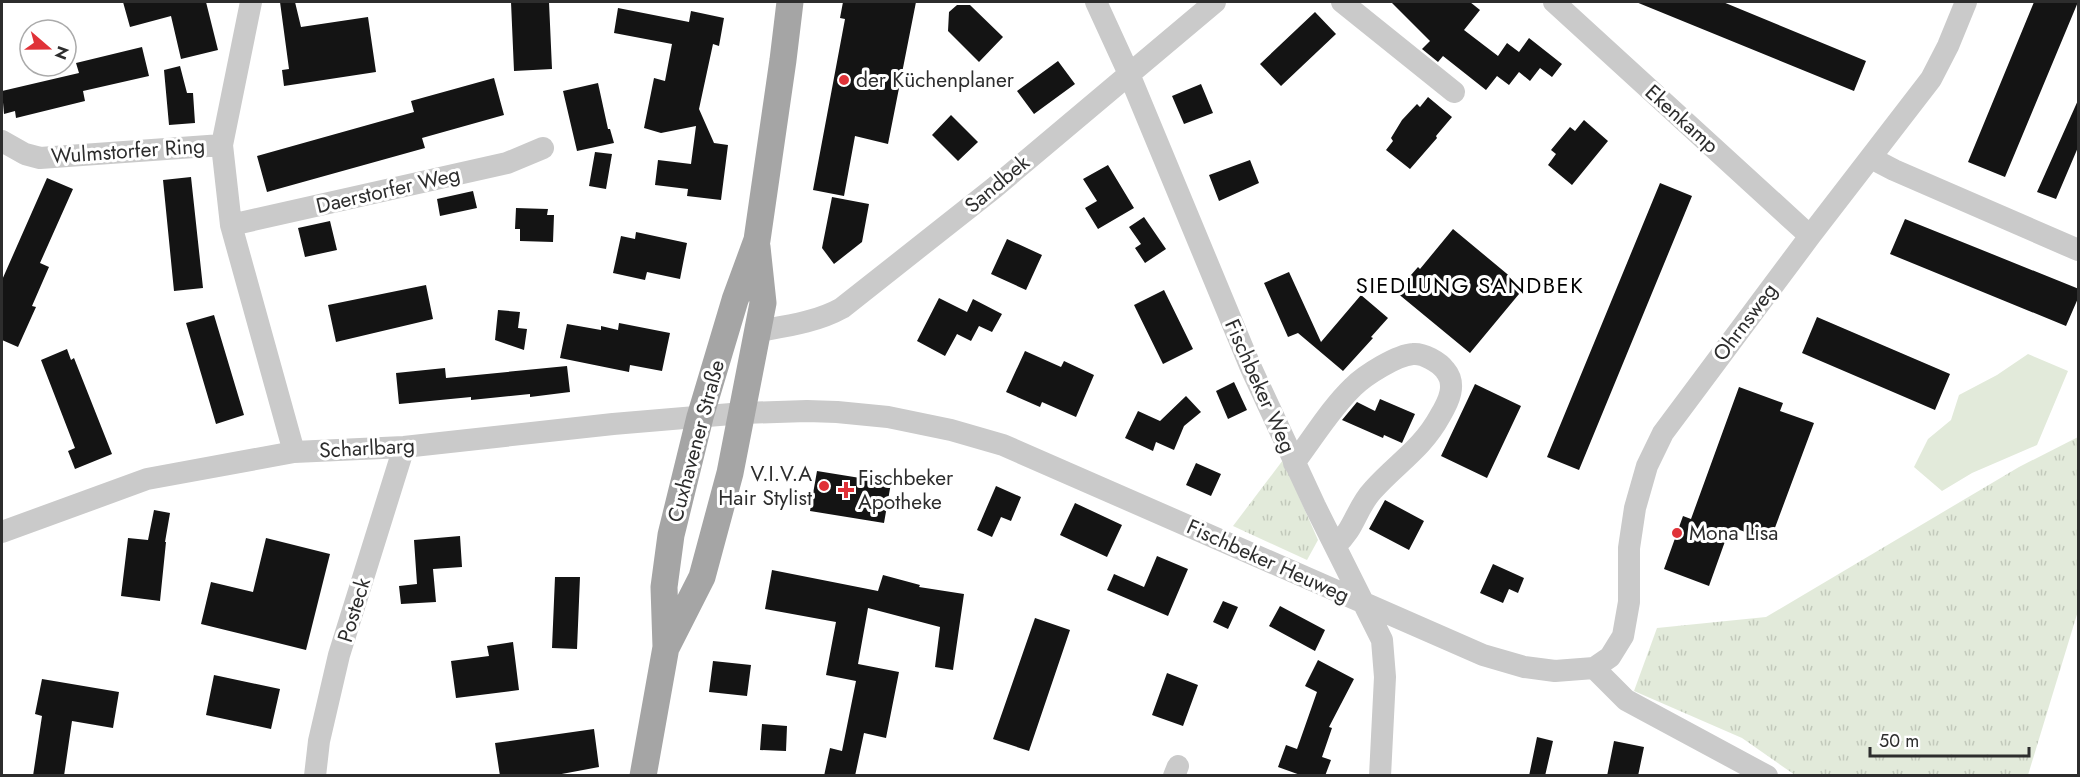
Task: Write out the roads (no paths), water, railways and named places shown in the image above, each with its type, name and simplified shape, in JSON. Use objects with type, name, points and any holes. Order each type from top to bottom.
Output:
[{"type":"main road","name":"Cuxhavener Straße","points":[[643,776],[666,647],[665,568],[700,417],[735,300],[757,240],[790,2]]},
{"type":"main road","name":"Cuxhavener Straße","points":[[666,647],[702,577],[717,530],[743,413],[763,303],[757,240]]},
{"type":"street","points":[[251,2],[222,145],[231,225],[294,452]]},
{"type":"street","name":"Fischbeker Weg","points":[[1096,2],[1129,74],[1251,368],[1294,463],[1382,640],[1385,677],[1380,776]]},
{"type":"street","name":"Sandbek","points":[[759,332],[812,320],[842,308],[994,188],[1215,2]]},
{"type":"street","points":[[1342,2],[1454,92]]},
{"type":"street","name":"Ekenkamp","points":[[1554,2],[1810,236]]},
{"type":"street","name":"Ohrnsweg","points":[[1594,668],[1610,657],[1623,636],[1629,602],[1629,548],[1635,508],[1647,466],[1663,433],[1931,79],[1948,46],[1966,2]]},
{"type":"street","name":"Wulmstorfer Ring","points":[[2,141],[25,154],[40,158],[222,145]]},
{"type":"street","name":"Daerstorfer Weg","points":[[231,225],[507,164],[543,148]]},
{"type":"street","points":[[1871,158],[2079,250]]},
{"type":"street","points":[[1294,463],[1354,386],[1380,368],[1406,355],[1418,354],[1443,367],[1450,377],[1452,385],[1447,402],[1428,434],[1413,453],[1370,493],[1345,537],[1335,546]]},
{"type":"street","name":"Fischbeker Heuweg","points":[[743,413],[817,411],[860,413],[951,430],[1003,444],[1483,655],[1524,667],[1555,671],[1594,668]]},
{"type":"street","name":"Scharlbarg","points":[[2,532],[147,479],[294,452],[404,447],[743,413]]},
{"type":"street","name":"Posteck","points":[[315,776],[319,741],[339,655],[404,447]]},
{"type":"street","points":[[1594,668],[1626,700],[1767,776]]},
{"type":"place","name":"der Küchenplaner","points":[[844,80]]},
{"type":"place","name":"V.I.V.A Hair Stylist","points":[[824,486]]},
{"type":"place","name":"Fischbeker Apotheke","points":[[846,490]]},
{"type":"place","name":"Mona Lisa","points":[[1677,533]]},
{"type":"district","name":"SIEDLUNG SANDBEK","points":[[1470,285]]}]
